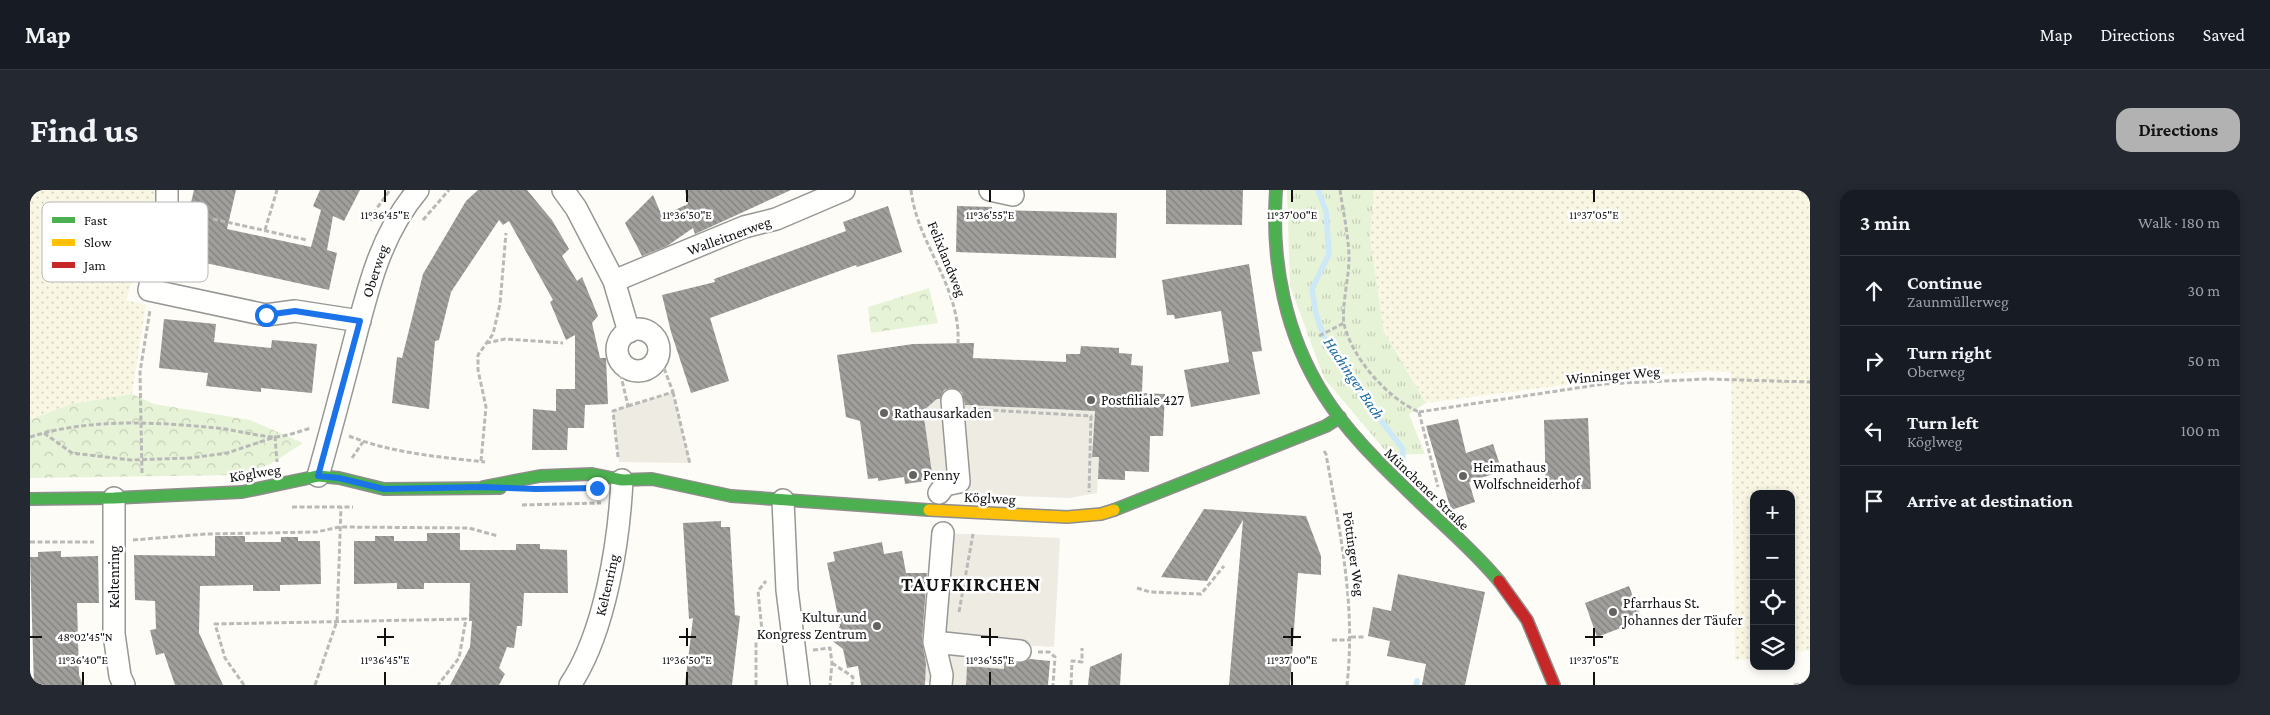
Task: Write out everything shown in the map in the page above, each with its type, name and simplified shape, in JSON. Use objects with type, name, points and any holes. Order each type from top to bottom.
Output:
[{"type":"street","name":"Oberweg","points":[[318,476],[360,321],[383,245],[396,218],[418,190]]},
{"type":"street","points":[[563,190],[576,208],[614,281],[629,332]]},
{"type":"street","name":"Walleitnerweg","points":[[614,281],[744,227],[776,219],[844,190]]},
{"type":"street","points":[[990,190],[1013,195]]},
{"type":"street","name":"Münchener Straße","points":[[1276,190],[1274,237],[1278,282],[1285,309],[1300,348],[1320,391],[1371,455],[1487,568],[1515,600],[1535,635],[1554,685]]},
{"type":"street","points":[[152,282],[150,290],[266,315],[295,311],[360,321]]},
{"type":"street","points":[[635,329],[648,332],[658,341],[659,355],[657,360],[648,369],[636,371],[624,366],[617,355],[617,348],[619,341],[635,329]]},
{"type":"street","points":[[939,493],[945,486],[959,482],[953,404]]},
{"type":"street","name":"Köglweg","points":[[482,487],[540,476],[621,471],[731,496],[960,512],[1067,517],[1088,516],[1117,509],[1310,432],[1340,417]]},
{"type":"street","name":"Köglweg","points":[[597,488],[621,471]]},
{"type":"street","name":"Keltenring","points":[[570,685],[583,666],[599,620],[617,536],[621,471]]},
{"type":"street","name":"Köglweg","points":[[30,499],[114,498],[242,492],[318,476],[339,478],[384,489],[482,487],[536,489]]},
{"type":"street","name":"Keltenring","points":[[114,498],[114,634],[120,676],[124,685]]},
{"type":"street","points":[[783,500],[787,590],[799,685]]},
{"type":"street","points":[[941,680],[947,639],[943,533]]},
{"type":"street","points":[[947,639],[1026,651]]},
{"type":"path","points":[[265,230],[277,190]]},
{"type":"path","points":[[418,228],[449,190]]},
{"type":"path","name":"Felixlandweg","points":[[912,190],[913,208],[954,301],[958,344]]},
{"type":"path","points":[[1340,190],[1349,256],[1344,323],[1355,351],[1378,383],[1404,406],[1419,412],[1439,494],[1440,523]]},
{"type":"path","points":[[213,219],[307,240]]},
{"type":"path","points":[[481,462],[486,407],[478,370],[478,355],[493,334],[500,304],[506,233]]},
{"type":"path","points":[[150,290],[151,306],[140,372],[140,424],[142,481],[154,482],[155,496]]},
{"type":"path","points":[[1316,338],[1344,323]]},
{"type":"path","points":[[486,343],[505,340],[563,343]]},
{"type":"path","points":[[659,355],[673,392],[690,463],[689,487]]},
{"type":"path","points":[[624,366],[621,376],[628,406]]},
{"type":"path","name":"Winninger Weg","points":[[1419,412],[1602,384],[1707,379],[1810,382]]},
{"type":"path","points":[[621,471],[613,411],[673,392]]},
{"type":"path","points":[[953,404],[1091,416],[1088,516]]},
{"type":"path","points":[[30,437],[44,432],[93,424],[140,424],[217,428],[275,437]]},
{"type":"path","points":[[44,432],[72,453],[110,459],[141,460],[190,458],[227,453],[275,437],[312,428]]},
{"type":"path","points":[[349,436],[352,428]]},
{"type":"path","name":"Pöttinger Weg","points":[[1310,432],[1326,454],[1345,559],[1351,638],[1347,685]]},
{"type":"path","points":[[315,685],[337,621],[341,507]]},
{"type":"path","points":[[30,542],[114,541],[206,534],[316,532],[340,527],[469,528],[498,536]]},
{"type":"path","points":[[947,639],[973,534]]},
{"type":"path","points":[[1137,588],[1150,592],[1201,594],[1224,566]]},
{"type":"path","points":[[756,685],[756,642],[762,631],[758,591],[768,579]]},
{"type":"path","points":[[244,685],[225,658],[215,624],[466,620],[459,658],[438,685]]},
{"type":"path","points":[[1332,640],[1364,637]]},
{"type":"path","points":[[812,651],[830,648],[832,663],[830,685]]},
{"type":"path","points":[[1071,685],[1072,661],[1082,662],[1082,648]]},
{"type":"path","points":[[1026,651],[1049,652],[1055,657],[1053,685]]},
{"type":"path","points":[[832,663],[853,677],[852,685]]},
{"type":"path","points":[[1794,685],[1810,682]]},
{"type":"shaded area","points":[[30,190],[155,190],[155,202],[42,202],[42,282],[132,282],[126,300],[146,305],[132,394],[71,404],[30,420]]},
{"type":"shaded area","points":[[1374,190],[1810,190],[1810,650],[1795,652],[1795,490],[1750,490],[1750,659],[1735,661],[1731,372],[1706,371],[1602,380],[1426,403],[1384,332],[1370,238]]},
{"type":"shaded area","points":[[673,392],[690,463],[619,462],[613,411]]},
{"type":"shaded area","points":[[937,399],[958,400],[958,405],[1069,410],[1100,406],[1093,434],[1092,456],[1099,457],[1097,493],[1069,498],[934,493],[922,405],[932,404]]},
{"type":"shaded area","points":[[943,533],[1060,538],[1054,647],[1021,645],[1005,657],[1004,669],[967,666],[966,685],[932,685],[925,680],[933,573]]},
{"type":"green space","points":[[1287,190],[1374,190],[1370,238],[1384,332],[1426,403],[1409,414],[1425,454],[1389,455],[1324,378],[1290,286]]},
{"type":"green space","points":[[929,288],[938,323],[871,333],[868,307]]},
{"type":"green space","points":[[132,394],[154,404],[250,420],[303,443],[269,465],[233,475],[30,478],[30,420],[71,404]]},
{"type":"building","points":[[194,190],[236,190],[227,229],[311,247],[321,210],[313,206],[320,190],[360,190],[344,221],[333,216],[327,250],[337,253],[329,290],[208,264],[208,202],[191,202]]},
{"type":"building","points":[[478,190],[527,190],[552,220],[569,249],[562,256],[577,281],[582,277],[598,316],[592,323],[600,358],[606,358],[608,404],[585,405],[584,428],[568,428],[567,450],[532,450],[533,409],[556,411],[556,389],[575,389],[575,335],[566,340],[550,302],[553,300],[509,221],[503,225],[499,220],[451,292],[439,340],[435,341],[429,409],[392,403],[397,357],[402,358],[423,274],[466,201]]},
{"type":"building","points":[[685,190],[791,190],[695,234],[693,228],[667,246],[642,256],[625,223],[653,195],[662,216],[688,204]]},
{"type":"building","points":[[1166,190],[1243,190],[1242,225],[1166,224]]},
{"type":"building","points":[[888,206],[902,252],[857,267],[856,265],[710,318],[729,381],[691,393],[671,332],[662,295],[715,282],[714,279],[846,231],[843,222]]},
{"type":"building","points":[[957,206],[992,207],[992,210],[1117,213],[1116,258],[956,252]]},
{"type":"building","points":[[1249,264],[1262,351],[1252,352],[1260,394],[1191,407],[1184,370],[1229,362],[1221,311],[1175,319],[1174,315],[1167,315],[1162,280]]},
{"type":"building","points":[[164,319],[216,324],[214,342],[271,348],[272,340],[317,344],[312,393],[261,388],[261,392],[206,386],[208,373],[159,368]]},
{"type":"building","name":"Rathausarkaden","points":[[974,343],[973,358],[1066,362],[1066,354],[1080,354],[1081,346],[1119,348],[1119,353],[1132,354],[1131,365],[1143,366],[1142,393],[1165,394],[1163,436],[1150,436],[1149,472],[1125,471],[1125,480],[1098,479],[1099,457],[1092,457],[1095,411],[965,405],[962,392],[951,388],[944,390],[940,399],[937,399],[923,411],[933,480],[905,484],[904,477],[878,481],[878,478],[868,479],[860,421],[846,417],[837,355],[913,344]]},
{"type":"building","points":[[1588,418],[1591,489],[1546,490],[1544,420]]},
{"type":"building","name":"Heimathaus Wolfschneiderhof","points":[[1458,419],[1466,453],[1493,444],[1502,471],[1469,482],[1475,502],[1451,510],[1426,426]]},
{"type":"building","points":[[1204,509],[1306,516],[1321,556],[1321,575],[1298,573],[1290,685],[1229,685],[1243,520],[1207,581],[1161,577]]},
{"type":"building","points":[[721,521],[721,527],[730,527],[735,615],[740,616],[732,685],[685,685],[693,618],[689,619],[683,523]]},
{"type":"building","points":[[427,533],[460,533],[460,550],[516,550],[516,544],[540,544],[540,549],[567,550],[568,593],[524,593],[522,626],[517,626],[514,648],[507,647],[499,668],[505,674],[499,685],[450,685],[470,647],[472,621],[469,621],[470,583],[424,583],[424,589],[397,589],[397,583],[354,584],[354,541],[375,541],[375,536],[394,536],[394,541],[427,541]]},
{"type":"building","points":[[215,536],[245,536],[245,542],[281,542],[281,537],[298,537],[298,541],[320,541],[321,584],[280,585],[280,591],[253,591],[253,585],[200,586],[199,633],[223,685],[175,685],[164,653],[156,655],[150,630],[156,629],[155,601],[135,600],[134,555],[215,556]]},
{"type":"building","points":[[882,542],[884,554],[902,551],[906,573],[927,573],[922,641],[926,663],[925,685],[861,685],[858,666],[847,668],[843,649],[830,639],[840,626],[827,563],[835,561],[833,552]]},
{"type":"building","points":[[61,551],[61,557],[98,556],[99,603],[77,603],[79,675],[83,685],[34,685],[30,557],[38,557],[38,552]]},
{"type":"building","points":[[1398,574],[1485,592],[1465,685],[1422,685],[1426,664],[1387,656],[1390,641],[1368,636],[1373,607],[1391,611]]},
{"type":"building","name":"Pfarrhaus St. Johannes der Täufer","points":[[1629,586],[1642,620],[1597,637],[1585,603]]},
{"type":"building","points":[[1122,653],[1120,685],[1088,685],[1090,667]]},
{"type":"building","points":[[1030,659],[1050,661],[1048,685],[966,685],[967,666],[1004,669],[1004,662],[1019,663]]},
{"type":"waterway","name":"Hachinger Bach","points":[[1318,190],[1326,211],[1329,254],[1312,289],[1316,314],[1326,343],[1365,400],[1403,449],[1402,473]]},
{"type":"waterway","name":"Hachinger Bach","points":[[1416,685],[1417,681]]},
{"type":"traffic: fast","points":[[1276,190],[1275,217],[1279,271],[1291,323],[1311,373],[1333,409],[1362,444],[1477,556],[1499,581]]},
{"type":"traffic: fast","points":[[1114,510],[1326,426],[1340,417]]},
{"type":"traffic: fast","points":[[483,487],[540,476],[592,474],[622,480],[652,479],[731,496],[929,510]]},
{"type":"traffic: fast","points":[[30,499],[114,498],[242,492],[318,476],[339,478],[384,489],[500,488]]},
{"type":"traffic: slow","points":[[929,510],[1067,517],[1101,514],[1114,510]]},
{"type":"traffic: jam","points":[[1499,581],[1527,620],[1554,685]]},
{"type":"place","name":"Postfiliale 427","points":[[1091,400]]},
{"type":"place","name":"Rathausarkaden","points":[[884,413]]},
{"type":"place","name":"Penny","points":[[913,475]]},
{"type":"place","name":"Heimathaus Wolfschneiderhof","points":[[1463,476]]},
{"type":"place","name":"Pfarrhaus St. Johannes der Täufer","points":[[1613,612]]},
{"type":"place","name":"Kultur und Kongress Zentrum","points":[[877,626]]},
{"type":"district","name":"TAUFKIRCHEN","points":[[971,584]]},
{"type":"route","points":[[266,315],[295,311],[360,321],[318,476],[339,478],[384,489],[482,487],[536,489],[597,488]]}]
